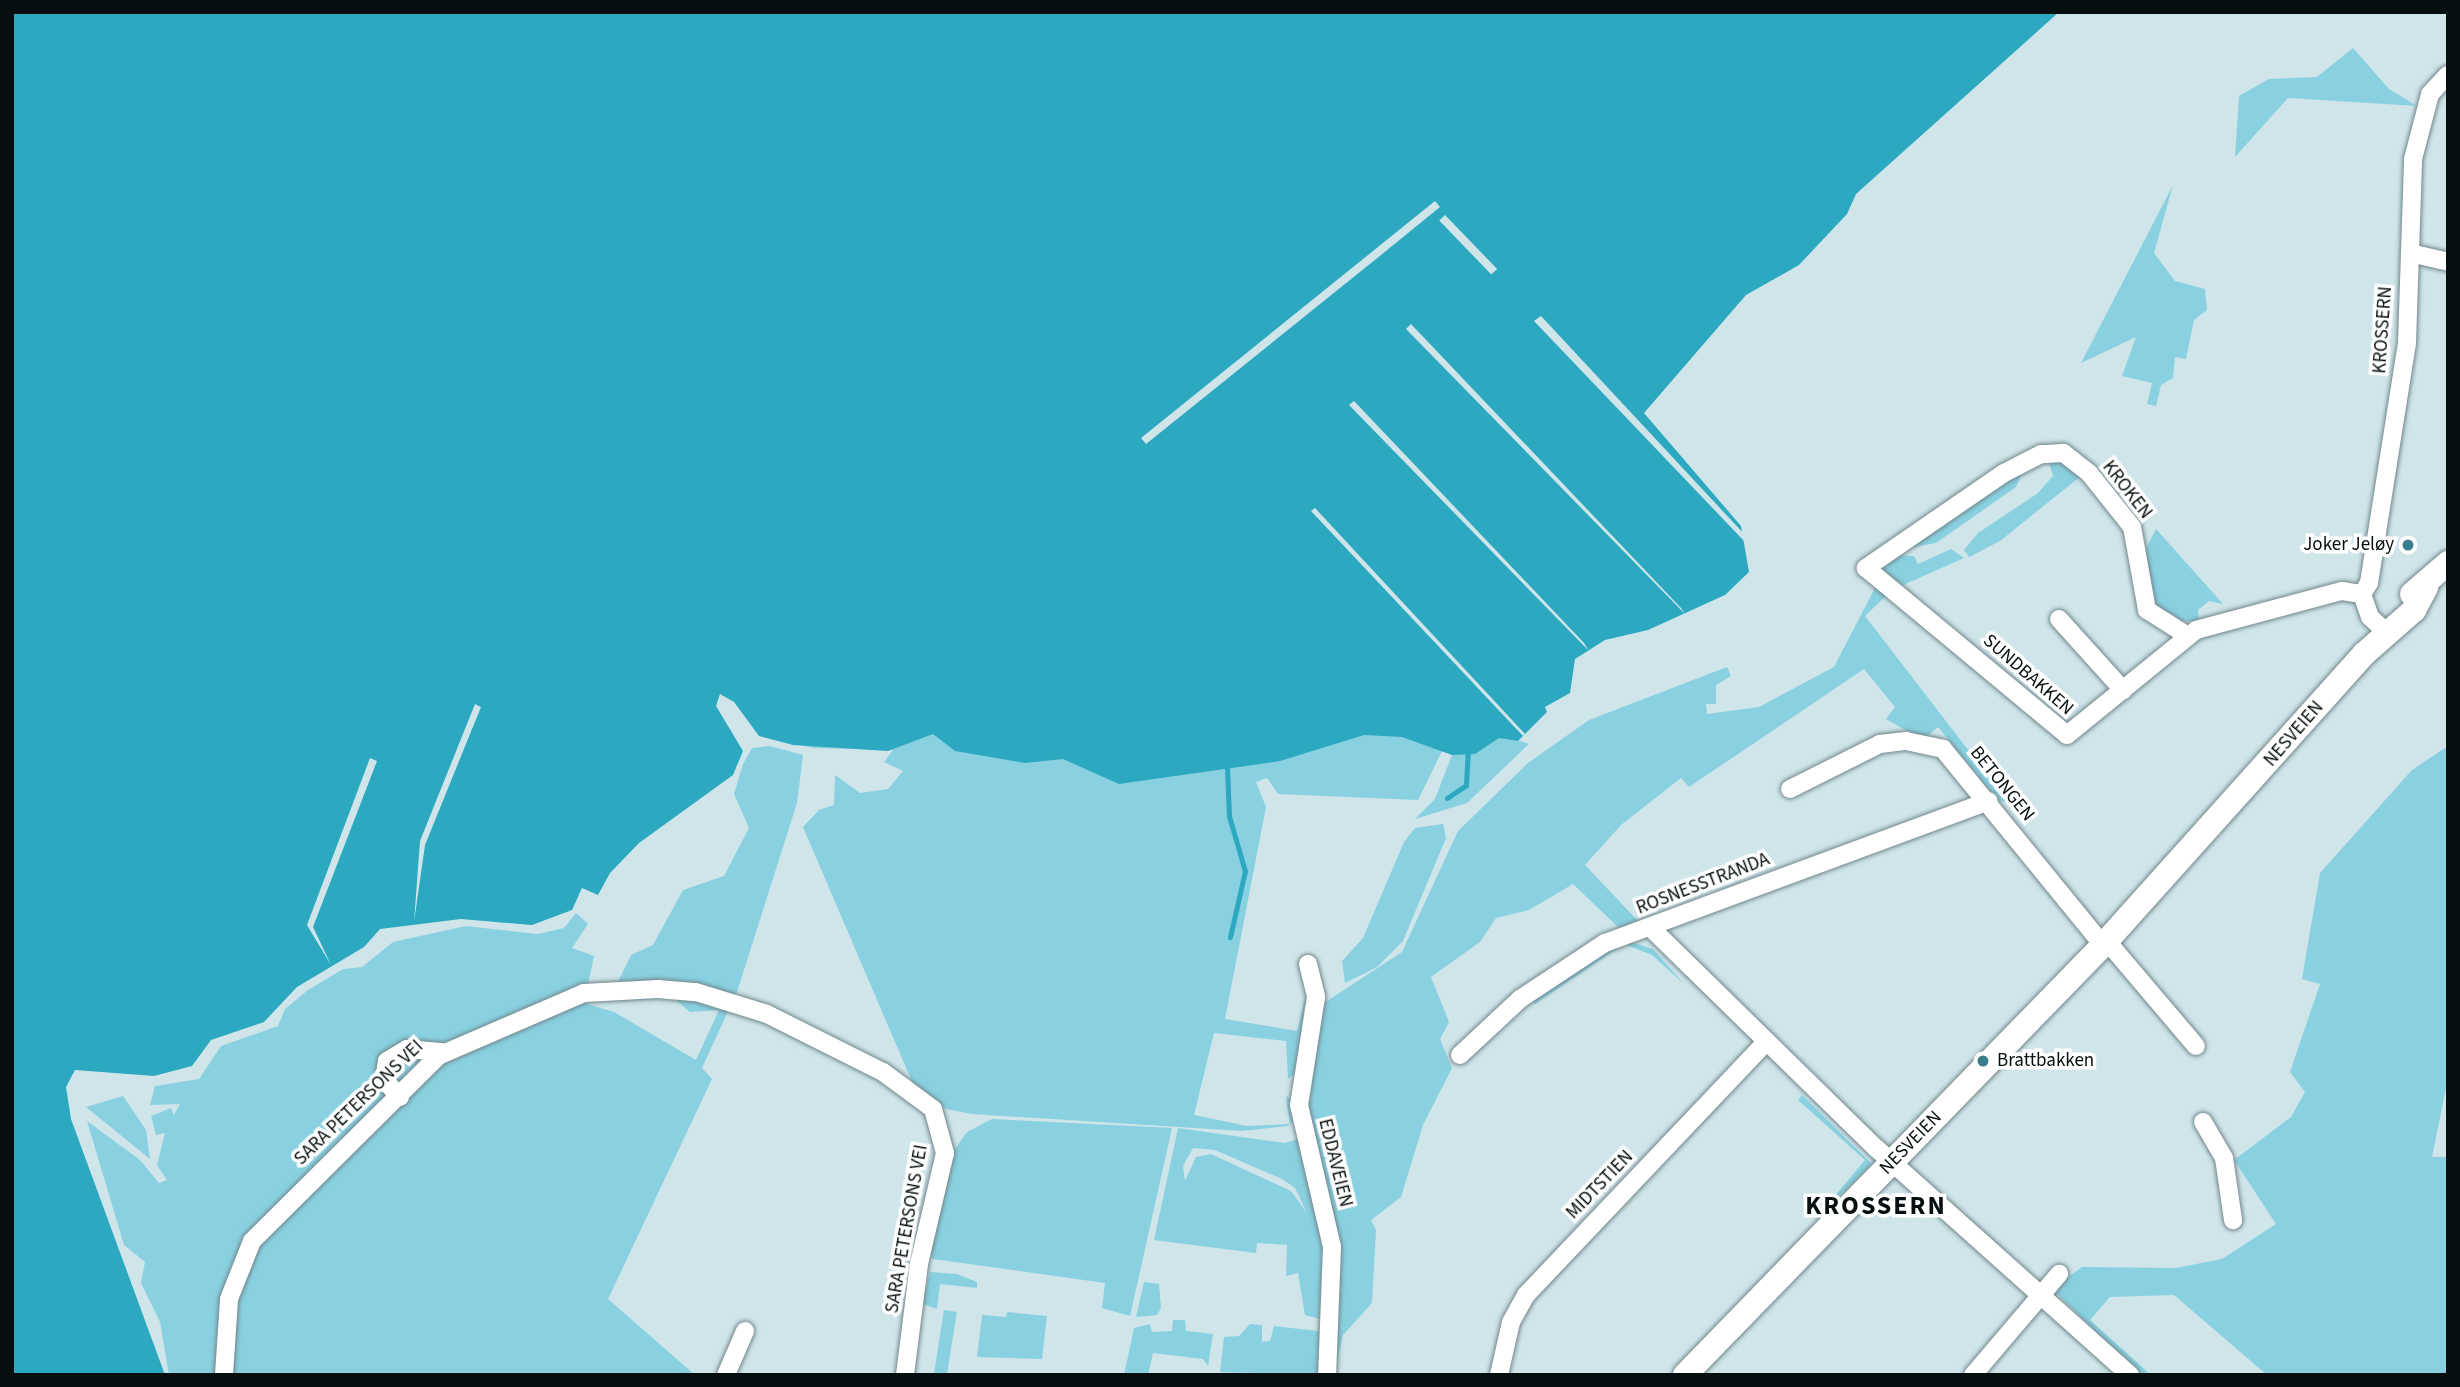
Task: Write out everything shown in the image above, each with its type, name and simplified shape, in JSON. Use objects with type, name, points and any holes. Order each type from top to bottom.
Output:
[{"type":"main road","name":"NESVEIEN","points":[[1685,1375],[2104,943],[2391,626],[2396,611],[2426,587],[2448,563]]},
{"type":"street","name":"KROSSERN","points":[[2362,594],[2370,583],[2407,342],[2417,138],[2430,94],[2448,75]]},
{"type":"street","points":[[2410,253],[2448,262]]},
{"type":"street","name":"SUNDBAKKEN","points":[[2051,452],[2004,473],[1866,568],[2060,733],[2073,733],[2188,636],[2342,591],[2362,594]]},
{"type":"street","name":"KROKEN","points":[[2051,452],[2089,473],[2132,527],[2142,601],[2188,636]]},
{"type":"street","points":[[2362,594],[2370,617],[2391,626]]},
{"type":"street","points":[[2059,619],[2123,690]]},
{"type":"street","name":"BETONGEN","points":[[1790,789],[1880,744],[1906,741],[1943,749],[2104,943]]},
{"type":"street","name":"ROSNESSTRANDA","points":[[1460,1055],[1486,1026],[1551,978],[1605,943],[1989,802]]},
{"type":"street","points":[[1651,928],[1764,1044],[2130,1375]]},
{"type":"street","points":[[2104,943],[2196,1045]]},
{"type":"street","name":"EDDAVEIEN","points":[[1308,964],[1316,997],[1299,1105],[1332,1247],[1327,1375]]},
{"type":"street","name":"SARA PETERSONS VEI","points":[[224,1375],[229,1299],[252,1241],[271,1216],[400,1097],[443,1052],[522,1024],[584,993],[684,990],[767,1014],[920,1095],[937,1117],[945,1153],[919,1264],[905,1375]]},
{"type":"street","name":"MIDTSTIEN","points":[[1499,1375],[1511,1322],[1531,1289],[1764,1044]]},
{"type":"street","points":[[400,1097],[384,1080],[387,1061],[407,1049],[443,1052]]},
{"type":"street","points":[[2203,1122],[2224,1158],[2233,1220]]},
{"type":"street","points":[[1973,1375],[2060,1274]]},
{"type":"street","points":[[726,1375],[745,1331]]},
{"type":"shaded area","points":[[12,12],[2059,12],[1856,194],[1847,214],[1799,265],[1746,295],[1644,413],[1741,526],[1749,572],[1725,595],[1648,630],[1605,640],[1575,659],[1570,693],[1545,707],[1547,712],[1518,741],[1499,738],[1475,754],[1452,755],[1402,737],[1364,735],[1280,761],[1119,784],[1063,759],[1025,763],[955,751],[933,734],[888,751],[793,745],[759,736],[734,702],[720,694],[716,706],[743,751],[733,775],[639,843],[610,873],[598,895],[582,888],[572,910],[532,925],[461,919],[380,929],[364,947],[297,987],[264,1022],[211,1040],[192,1066],[154,1076],[75,1070],[66,1087],[71,1119],[165,1375],[12,1375]]},
{"type":"shaded area","points":[[2353,48],[2389,89],[2417,106],[2288,98],[2235,157],[2239,96],[2269,79],[2317,77]]},
{"type":"shaded area","points":[[2173,185],[2154,253],[2175,281],[2205,289],[2207,310],[2194,320],[2186,359],[2175,357],[2173,378],[2161,385],[2156,406],[2147,404],[2152,383],[2122,376],[2136,337],[2081,363]]},
{"type":"shaded area","points":[[2062,462],[2081,476],[2000,541],[1969,557],[1964,550],[1978,533],[2038,493],[2053,476],[2049,463]]},
{"type":"shaded area","points":[[2023,471],[2016,487],[1936,543],[1904,549]]},
{"type":"shaded area","points":[[2156,529],[2223,604],[2209,601],[2198,610],[2199,621],[2174,621],[2153,607],[2144,552]]},
{"type":"shaded area","points":[[1951,549],[1964,558],[1901,586],[1882,571],[1897,555],[1914,556],[1918,564]]},
{"type":"shaded area","points":[[1877,584],[1888,594],[1865,616],[2009,803],[1998,800],[1938,727],[1923,740],[1886,719],[1895,707],[1864,669],[1689,787],[1681,778],[1621,825],[1585,865],[1639,922],[1620,929],[1573,884],[1529,910],[1496,918],[1480,942],[1431,977],[1449,1022],[1440,1039],[1452,1068],[1423,1125],[1401,1197],[1371,1220],[1376,1230],[1372,1303],[1343,1335],[1334,1375],[1336,1250],[1303,1114],[1321,1005],[1402,952],[1458,831],[1528,763],[1589,720],[1727,667],[1731,676],[1716,685],[1716,704],[1706,704],[1707,714],[1759,707],[1834,667]]},
{"type":"shaded area","points":[[1270,709],[1446,743],[1418,800],[1278,794],[1267,778],[1256,782],[1266,807],[1225,1019],[1297,1031],[1306,995],[1297,1072],[1288,1079],[1286,1041],[1214,1033],[1194,1115],[1247,1126],[1290,1124],[1242,1131],[972,1114],[946,1109],[913,1084],[803,827],[819,810],[834,805],[835,775],[860,793],[888,789],[903,771],[884,762],[893,750],[814,748],[759,736]]},
{"type":"shaded area","points":[[1496,733],[1529,744],[1467,803],[1415,819],[1435,799],[1452,755]]},
{"type":"shaded area","points":[[770,746],[803,755],[797,803],[737,992],[702,1068],[712,1079],[608,1299],[695,1375],[169,1375],[160,1322],[141,1283],[145,1262],[124,1245],[87,1121],[140,1160],[159,1183],[167,1180],[157,1165],[165,1133],[156,1135],[151,1116],[171,1108],[174,1115],[180,1104],[150,1105],[155,1086],[199,1079],[221,1046],[278,1026],[285,1009],[308,990],[343,969],[362,967],[393,942],[466,926],[538,934],[564,928],[576,913],[588,924],[572,948],[594,956],[584,1003],[614,1012],[696,1060],[719,1010],[690,1012],[673,998],[635,1000],[616,986],[631,955],[653,945],[683,890],[724,876],[749,828],[734,794],[743,764],[752,748]]},
{"type":"shaded area","points":[[2448,746],[2448,1078],[2432,1157],[2448,1157],[2448,1375],[2267,1375],[2174,1295],[2110,1297],[2090,1320],[2151,1375],[2141,1375],[2052,1289],[2082,1267],[2176,1268],[2222,1259],[2276,1224],[2234,1160],[2291,1117],[2305,1092],[2290,1072],[2320,984],[2302,979],[2320,873],[2412,770]]},
{"type":"shaded area","points":[[1443,824],[1446,838],[1403,941],[1377,967],[1345,983],[1342,961],[1363,938],[1404,842],[1415,828]]},
{"type":"shaded area","points":[[1628,941],[1653,949],[1684,984],[1652,955],[1624,944],[1535,1004],[1531,998]]},
{"type":"shaded area","points":[[1802,1095],[1872,1164],[1813,1222],[1865,1160],[1798,1100]]},
{"type":"shaded area","points":[[123,1096],[146,1130],[150,1159],[86,1107]]},
{"type":"shaded area","points":[[1286,1096],[1294,1102],[1294,1120],[1290,1124]]},
{"type":"shaded area","points":[[992,1119],[1172,1128],[1130,1316],[1102,1308],[1105,1283],[933,1259],[927,1252],[952,1153],[967,1132]]},
{"type":"shaded area","points":[[1178,1128],[1285,1143],[1301,1138],[1326,1234],[1324,1320],[1305,1315],[1298,1273],[1286,1276],[1287,1245],[1257,1243],[1256,1253],[1154,1240]],"holes":[[[1193,1148],[1215,1150],[1282,1179],[1295,1188],[1307,1213],[1291,1191],[1211,1154],[1196,1157],[1185,1181],[1183,1166]]]},
{"type":"shaded area","points":[[930,1272],[957,1274],[977,1282],[977,1288],[940,1284],[937,1309],[923,1304]]},
{"type":"shaded area","points":[[1144,1282],[1159,1284],[1161,1308],[1157,1315],[1136,1317]]},
{"type":"shaded area","points":[[944,1310],[957,1312],[947,1375],[934,1374]]},
{"type":"shaded area","points":[[1007,1312],[1047,1316],[1042,1359],[977,1357],[982,1315],[1006,1317]]},
{"type":"shaded area","points":[[1173,1320],[1185,1320],[1186,1331],[1213,1334],[1208,1366],[1203,1359],[1153,1353],[1148,1375],[1124,1375],[1134,1328],[1150,1324],[1152,1332],[1172,1331]]},
{"type":"shaded area","points":[[1250,1324],[1262,1325],[1262,1342],[1270,1341],[1274,1326],[1318,1331],[1324,1337],[1322,1375],[1220,1372],[1224,1337],[1239,1336]]},
{"type":"pier","points":[[1435,201],[1440,207],[1381,255],[1146,444],[1141,438]]},
{"type":"pier","points":[[1445,215],[1497,269],[1491,275],[1439,221]]},
{"type":"pier","points":[[1541,316],[1746,536],[1745,542],[1534,321]]},
{"type":"pier","points":[[1411,324],[1681,608],[1685,614],[1406,329]]},
{"type":"pier","points":[[1354,401],[1584,643],[1588,650],[1349,405]]},
{"type":"pier","points":[[1315,508],[1525,734],[1523,736],[1311,511]]},
{"type":"pier","points":[[475,704],[481,707],[425,845],[414,922],[420,841]]},
{"type":"pier","points":[[370,758],[377,761],[313,927],[331,965],[307,925]]},
{"type":"waterway","points":[[1447,798],[1466,785],[1468,752]]},
{"type":"waterway","points":[[1227,768],[1229,816],[1245,871],[1230,937]]},
{"type":"place","name":"Joker Jeløy","points":[[2408,545]]},
{"type":"place","name":"Brattbakken","points":[[1983,1061]]},
{"type":"district","name":"KROSSERN","points":[[1876,1206]]}]
